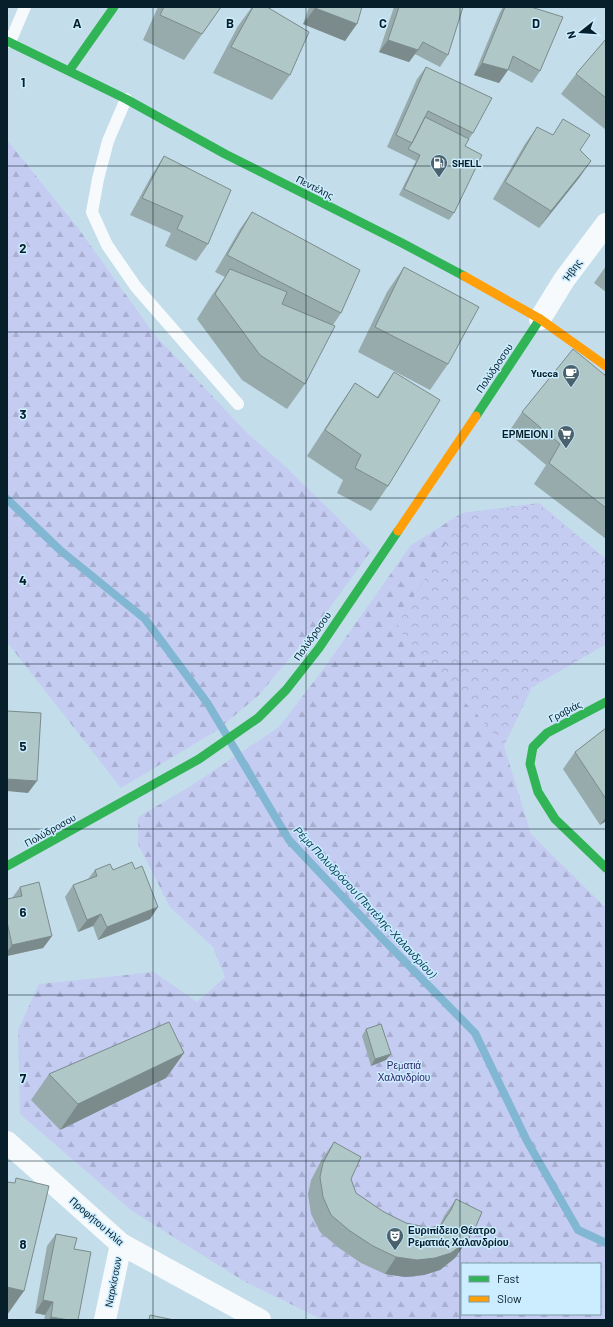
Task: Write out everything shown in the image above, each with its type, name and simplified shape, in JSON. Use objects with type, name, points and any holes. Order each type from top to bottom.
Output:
[{"type":"street","points":[[69,71],[114,7]]},
{"type":"street","name":"Πεντέλης","points":[[8,42],[126,99],[225,154],[402,243],[495,293],[540,319],[606,366]]},
{"type":"street","name":"Ήβης","points":[[540,319],[564,280],[606,224]]},
{"type":"street","name":"Πολύδροσου","points":[[7,866],[200,759],[258,718],[286,690],[319,648],[517,356],[540,319]]},
{"type":"street","name":"Γραβιάς","points":[[606,702],[547,733],[533,747],[530,764],[538,792],[555,819],[606,868]]},
{"type":"street","name":"Προφήτου Ηλία","points":[[7,1142],[121,1244],[260,1320]]},
{"type":"street","name":"Ναρκίσσων","points":[[105,1320],[121,1244]]},
{"type":"lane","points":[[8,42],[25,7]]},
{"type":"lane","points":[[126,99],[108,141],[98,178],[92,212],[106,245],[136,287],[238,404]]},
{"type":"green space","points":[[7,140],[78,228],[154,334],[247,433],[286,467],[371,551],[318,624],[259,695],[216,731],[121,788],[7,642]]},
{"type":"green space","name":"Ρεματιά Χαλανδρίου","points":[[539,503],[606,559],[606,644],[532,687],[504,746],[531,834],[606,908],[606,1320],[323,1320],[242,1280],[132,1211],[20,1114],[18,1030],[39,984],[154,972],[197,1002],[225,977],[213,947],[170,907],[138,844],[138,817],[189,787],[279,727],[322,671],[411,545],[462,513]]},
{"type":"green space","points":[[538,504],[606,560],[606,644],[532,687],[504,745],[396,627],[463,514]]},
{"type":"building","points":[[164,7],[221,7],[202,34],[160,15]]},
{"type":"building","points":[[253,7],[267,7],[309,32],[290,75],[231,47]]},
{"type":"building","points":[[315,7],[362,7],[357,24]]},
{"type":"building","points":[[399,7],[463,7],[448,55],[423,42],[418,50],[388,40]]},
{"type":"building","points":[[505,7],[531,7],[563,17],[540,71],[513,56],[508,70],[482,63]]},
{"type":"building","points":[[606,39],[606,98],[576,74]]},
{"type":"building","points":[[426,67],[492,98],[473,133],[428,111],[412,143],[396,135]]},
{"type":"building","name":"SHELL","points":[[425,117],[469,139],[465,146],[482,155],[454,213],[404,189],[420,155],[408,149]]},
{"type":"building","points":[[563,119],[590,135],[580,150],[591,161],[551,211],[505,182],[537,127],[553,135]]},
{"type":"building","points":[[164,156],[231,190],[208,244],[177,229],[183,216],[142,198]]},
{"type":"building","points":[[252,212],[360,270],[341,313],[227,255]]},
{"type":"building","points":[[404,267],[479,307],[448,364],[375,327]]},
{"type":"building","points":[[230,269],[287,292],[282,304],[335,326],[305,384],[260,355],[215,294]]},
{"type":"building","name":"ΕΡΜΕΙΟΝ Ι","points":[[573,349],[606,376],[606,508],[549,463],[560,444],[522,412]]},
{"type":"building","points":[[394,372],[440,400],[388,486],[355,468],[361,455],[325,430],[355,383],[378,398]]},
{"type":"building","points":[[7,711],[41,713],[37,781],[7,779]]},
{"type":"building","points":[[606,728],[606,799],[575,752]]},
{"type":"building","points":[[132,862],[135,869],[142,866],[158,907],[107,927],[101,914],[87,920],[73,885],[97,876],[95,870],[110,864],[113,870]]},
{"type":"building","points":[[39,882],[52,936],[12,945],[7,922],[7,899],[22,896],[20,887]]},
{"type":"building","points":[[169,1022],[184,1053],[78,1104],[49,1074]]},
{"type":"building","points":[[381,1024],[391,1054],[375,1059],[366,1029]]},
{"type":"building","points":[[334,1142],[361,1157],[351,1179],[356,1193],[384,1212],[406,1223],[430,1228],[441,1225],[456,1199],[482,1212],[467,1241],[451,1253],[435,1258],[417,1260],[396,1257],[373,1246],[350,1231],[331,1215],[323,1197],[320,1177],[323,1163]]},
{"type":"building","points":[[16,1178],[49,1186],[24,1291],[7,1287],[7,1182],[15,1183]]},
{"type":"building","points":[[56,1234],[77,1238],[74,1249],[91,1252],[78,1320],[51,1317],[53,1302],[43,1300]]},
{"type":"building","points":[[150,1315],[174,1320],[149,1320]]},
{"type":"waterway","name":"Ρέμα Πολυδρόσου (Πεντέλης-Χαλανδρίου)","points":[[7,499],[60,550],[145,619],[208,704],[289,840],[373,929],[475,1033],[527,1141],[578,1230],[606,1243]]},
{"type":"traffic: fast","points":[[69,71],[114,7]]},
{"type":"traffic: fast","points":[[7,41],[126,99],[225,154],[402,243],[464,276]]},
{"type":"traffic: fast","points":[[476,416],[540,319]]},
{"type":"traffic: fast","points":[[7,866],[199,759],[258,718],[286,690],[319,648],[398,531]]},
{"type":"traffic: fast","points":[[606,702],[547,733],[533,747],[530,764],[538,792],[555,819],[606,868]]},
{"type":"traffic: slow","points":[[464,276],[540,319],[606,366]]},
{"type":"traffic: slow","points":[[398,531],[476,416]]},
{"type":"place","name":"SHELL","points":[[439,178]]},
{"type":"place","name":"Yucca","points":[[571,388]]},
{"type":"place","name":"ΕΡΜΕΙΟΝ Ι","points":[[566,449]]},
{"type":"place","name":"Ευριπίδειο Θέατρο Ρεματιάς Χαλανδρίου","points":[[395,1251]]}]
